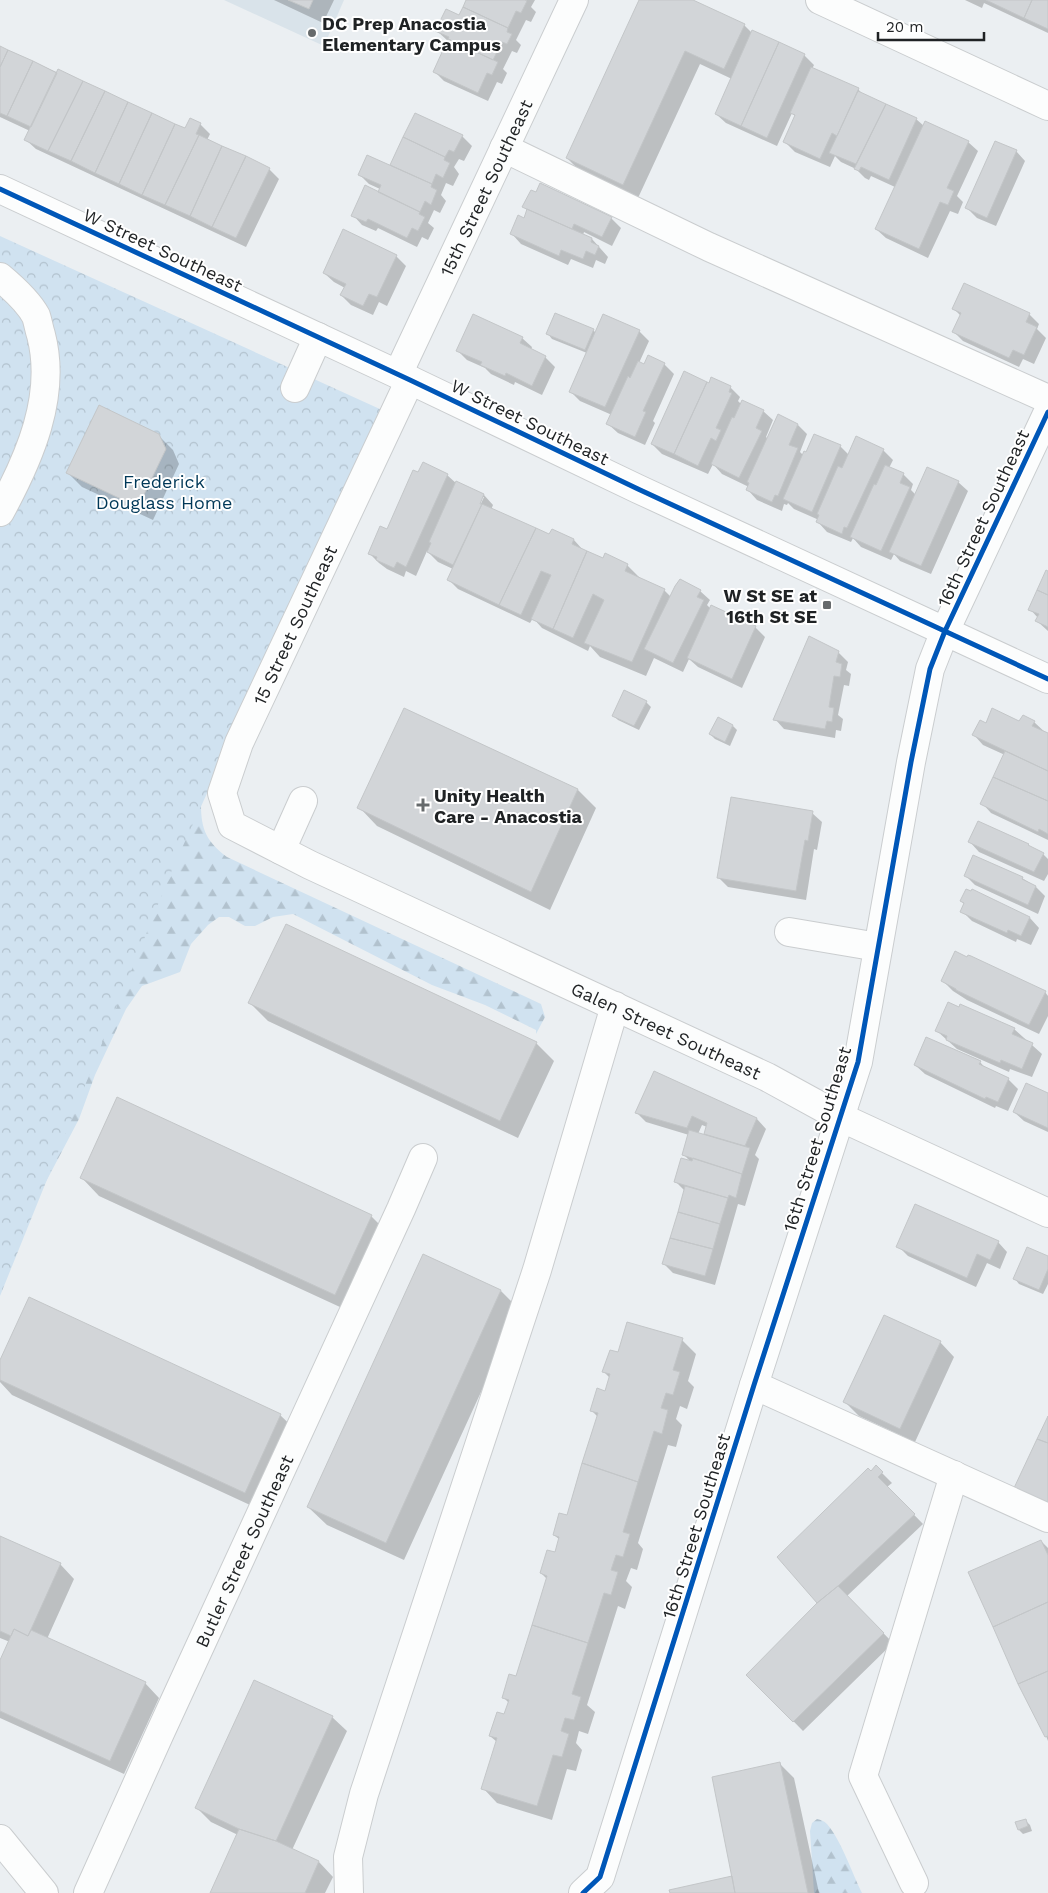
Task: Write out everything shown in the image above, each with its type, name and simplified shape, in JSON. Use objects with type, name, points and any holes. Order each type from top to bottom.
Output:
[{"type":"street","name":"15th Street Southeast","points":[[404,377],[504,148],[574,0]]},
{"type":"street","points":[[820,0],[1048,106]]},
{"type":"street","points":[[504,148],[709,248],[1048,399]]},
{"type":"street","name":"W Street Southeast","points":[[0,189],[404,377],[638,489],[1048,679]]},
{"type":"street","points":[[0,278],[14,288],[36,316],[46,365],[45,390],[30,450],[0,512]]},
{"type":"street","points":[[295,388],[318,337]]},
{"type":"street","name":"15 Street Southeast","points":[[281,850],[232,825],[222,793],[239,743],[404,377]]},
{"type":"street","name":"16th Street Southeast","points":[[593,1888],[858,1062],[925,687],[931,664],[1048,412]]},
{"type":"street","points":[[281,850],[303,801]]},
{"type":"street","name":"Galen Street Southeast","points":[[281,850],[767,1077],[840,1117],[1048,1214]]},
{"type":"street","points":[[789,932],[878,947]]},
{"type":"street","points":[[349,1893],[348,1857],[364,1794],[537,1270],[615,1006]]},
{"type":"street","name":"Butler Street Southeast","points":[[88,1893],[423,1158]]},
{"type":"street","points":[[754,1385],[1048,1518]]},
{"type":"street","points":[[914,1882],[863,1776],[954,1475]]},
{"type":"street","points":[[0,1839],[44,1893]]},
{"type":"shaded area","name":"DC Prep Anacostia Elementary Campus","points":[[224,0],[344,0],[324,46]]},
{"type":"green space","name":"Frederick Douglass Home","points":[[0,236],[382,410],[172,870],[0,1296]]},
{"type":"green space","points":[[0,782],[201,805],[202,822],[206,835],[214,846],[227,857],[541,1004],[545,1017],[536,1034],[536,1030],[485,1005],[432,985],[293,914],[273,917],[255,926],[245,926],[229,917],[219,917],[208,925],[191,944],[180,972],[142,986],[126,1009],[95,1075],[79,1119],[0,1269]]},
{"type":"green space","points":[[817,1819],[827,1824],[837,1839],[862,1893],[814,1893],[810,1831],[812,1823]]},
{"type":"building","name":"DC Prep Anacostia Elementary Campus","points":[[288,0],[313,0],[309,9]]},
{"type":"building","points":[[466,0],[527,1],[521,13],[516,11],[508,28],[463,7]]},
{"type":"building","points":[[639,0],[693,0],[745,24],[724,69],[685,51],[623,185],[566,158]]},
{"type":"building","points":[[986,0],[1032,0],[1024,18]]},
{"type":"building","points":[[1032,0],[1048,0],[1048,29],[1024,18]]},
{"type":"building","points":[[463,7],[508,28],[507,32],[512,34],[507,44],[502,42],[493,60],[435,31],[446,9],[459,15]]},
{"type":"building","points":[[752,30],[779,42],[741,126],[715,114]]},
{"type":"building","points":[[448,39],[498,62],[492,75],[487,73],[478,93],[433,72]]},
{"type":"building","points":[[779,42],[805,54],[767,138],[741,126]]},
{"type":"building","points":[[0,46],[8,50],[0,67]]},
{"type":"building","points":[[8,50],[33,61],[7,116],[0,113],[0,67]]},
{"type":"building","points":[[33,61],[57,73],[31,127],[7,116]]},
{"type":"building","points":[[811,67],[859,88],[837,136],[832,133],[820,159],[783,142],[795,115],[790,113]]},
{"type":"building","points":[[58,69],[83,81],[48,151],[24,140]]},
{"type":"building","points":[[83,81],[105,91],[71,161],[48,151]]},
{"type":"building","points":[[105,91],[128,102],[95,173],[71,161]]},
{"type":"building","points":[[858,91],[886,104],[856,164],[829,153]]},
{"type":"building","points":[[128,102],[152,113],[119,184],[95,173]]},
{"type":"building","points":[[886,104],[917,118],[889,180],[861,167],[859,171],[854,169]]},
{"type":"building","points":[[152,113],[175,124],[142,195],[119,184]]},
{"type":"building","points":[[415,113],[463,135],[454,152],[449,150],[445,157],[403,137]]},
{"type":"building","points":[[190,118],[201,123],[196,134],[199,135],[165,205],[142,195],[175,124],[185,128]]},
{"type":"building","points":[[925,121],[969,141],[947,188],[954,191],[948,205],[940,202],[919,249],[875,229]]},
{"type":"building","points":[[199,135],[222,146],[190,216],[165,205]]},
{"type":"building","points":[[403,137],[445,157],[444,160],[450,163],[443,178],[436,174],[432,184],[390,165]]},
{"type":"building","points":[[995,141],[1017,150],[987,218],[965,208]]},
{"type":"building","points":[[222,146],[246,156],[212,227],[190,216]]},
{"type":"building","points":[[367,155],[432,184],[431,187],[437,190],[431,205],[425,201],[420,212],[378,192],[381,185],[358,175]]},
{"type":"building","points":[[246,156],[270,168],[236,238],[212,227]]},
{"type":"building","points":[[540,183],[612,217],[602,237],[574,224],[572,229],[522,207],[531,190],[536,192]]},
{"type":"building","points":[[365,185],[420,212],[419,214],[425,217],[418,231],[412,228],[407,238],[368,219],[366,222],[351,216]]},
{"type":"building","points":[[527,209],[592,238],[591,242],[599,246],[595,255],[586,251],[583,259],[561,250],[559,256],[510,234],[518,215],[524,218]]},
{"type":"building","points":[[343,229],[397,255],[377,297],[369,294],[363,306],[340,295],[346,284],[323,273]]},
{"type":"building","points":[[964,283],[1030,313],[1026,322],[1037,327],[1024,355],[1013,350],[1009,358],[952,332],[961,313],[952,309]]},
{"type":"building","points":[[555,313],[594,329],[585,350],[546,334]]},
{"type":"building","points":[[473,314],[523,337],[520,343],[546,356],[532,386],[506,373],[505,376],[480,365],[482,362],[456,351]]},
{"type":"building","points":[[603,314],[640,330],[605,407],[569,392]]},
{"type":"building","points":[[648,355],[665,363],[643,411],[646,412],[635,437],[606,424],[628,376],[630,378],[638,361],[644,364]]},
{"type":"building","points":[[684,371],[707,382],[674,454],[651,444]]},
{"type":"building","points":[[711,377],[731,386],[729,392],[732,393],[716,428],[721,430],[716,441],[711,438],[698,466],[674,454]]},
{"type":"building","points":[[742,400],[764,410],[756,428],[762,431],[739,478],[711,464],[732,417],[734,418]]},
{"type":"building","points":[[99,405],[159,434],[166,449],[138,507],[66,473]]},
{"type":"building","points":[[778,414],[798,424],[789,445],[798,448],[778,496],[775,495],[772,502],[746,490],[749,483],[747,482]]},
{"type":"building","points":[[814,434],[841,445],[812,512],[783,499],[804,451],[806,452]]},
{"type":"building","points":[[856,436],[884,449],[847,528],[844,527],[842,534],[816,522],[819,515],[817,514],[838,466],[842,468]]},
{"type":"building","points":[[423,462],[448,474],[406,567],[397,562],[394,568],[376,560],[377,557],[368,554],[380,526],[387,529],[413,470],[418,472]]},
{"type":"building","points":[[885,465],[904,473],[900,483],[910,487],[881,551],[850,537],[874,484],[876,485]]},
{"type":"building","points":[[927,467],[959,481],[921,566],[889,552]]},
{"type":"building","points":[[456,481],[484,494],[480,504],[482,504],[453,565],[427,552],[431,543],[429,542]]},
{"type":"building","points":[[482,504],[536,528],[499,605],[447,580]]},
{"type":"building","points":[[536,528],[549,534],[552,529],[574,539],[572,544],[587,551],[553,629],[531,619],[551,575],[541,571],[521,615],[499,605]]},
{"type":"building","points":[[587,551],[603,558],[605,553],[628,564],[625,571],[665,589],[632,662],[584,643],[604,600],[593,594],[573,638],[553,629]]},
{"type":"building","points":[[1046,570],[1048,571],[1048,595],[1037,590]]},
{"type":"building","points":[[680,579],[701,590],[697,597],[704,600],[673,663],[644,649]]},
{"type":"building","points":[[1037,590],[1048,595],[1048,627],[1035,621],[1039,614],[1028,610]]},
{"type":"building","points":[[711,605],[756,626],[732,679],[687,658]]},
{"type":"building","points":[[809,636],[839,651],[836,662],[842,664],[840,677],[834,676],[829,707],[834,708],[832,722],[827,721],[825,729],[773,720]]},
{"type":"building","points":[[624,690],[647,701],[634,726],[612,716]]},
{"type":"building","points":[[404,708],[578,789],[531,892],[357,808]]},
{"type":"building","points":[[992,708],[1019,721],[1023,715],[1035,721],[1032,726],[1048,733],[1048,771],[972,735],[980,720],[986,723]]},
{"type":"building","points":[[718,717],[733,725],[725,742],[709,734]]},
{"type":"building","points":[[1005,751],[1048,771],[1048,801],[993,777]]},
{"type":"building","points":[[993,777],[1048,801],[1048,834],[1039,829],[1038,832],[980,804]]},
{"type":"building","points":[[731,797],[813,811],[808,841],[805,840],[796,891],[717,878]]},
{"type":"building","points":[[978,821],[1029,844],[1044,853],[1034,872],[968,842]]},
{"type":"building","points":[[973,855],[1023,877],[1022,879],[1036,886],[1028,905],[964,876]]},
{"type":"building","points":[[966,889],[971,891],[972,889],[1030,917],[1021,936],[1008,930],[1007,933],[960,912],[964,903],[960,901]]},
{"type":"building","points":[[286,924],[537,1042],[500,1121],[248,1003]]},
{"type":"building","points":[[955,951],[967,957],[968,955],[971,956],[1046,991],[1029,1025],[941,981]]},
{"type":"building","points":[[948,1002],[959,1007],[960,1004],[1015,1028],[1012,1034],[1033,1043],[1022,1069],[1001,1060],[1000,1063],[946,1040],[947,1036],[935,1031]]},
{"type":"building","points":[[926,1037],[981,1061],[979,1064],[1009,1078],[998,1102],[986,1097],[985,1099],[914,1065]]},
{"type":"building","points":[[654,1071],[757,1118],[745,1146],[704,1134],[707,1123],[692,1116],[687,1128],[635,1113]]},
{"type":"building","points":[[1026,1083],[1048,1093],[1048,1128],[1013,1112]]},
{"type":"building","points":[[117,1097],[372,1215],[335,1295],[80,1178]]},
{"type":"building","points":[[689,1130],[750,1148],[742,1174],[682,1155]]},
{"type":"building","points":[[681,1158],[692,1161],[693,1158],[742,1174],[736,1198],[729,1195],[728,1198],[674,1182]]},
{"type":"building","points":[[685,1186],[728,1198],[720,1224],[678,1212]]},
{"type":"building","points":[[915,1204],[999,1241],[990,1260],[977,1254],[967,1278],[896,1247]]},
{"type":"building","points":[[678,1212],[720,1224],[713,1249],[670,1238]]},
{"type":"building","points":[[670,1238],[713,1249],[705,1276],[662,1264]]},
{"type":"building","points":[[1027,1247],[1048,1256],[1048,1269],[1039,1290],[1013,1279]]},
{"type":"building","points":[[423,1254],[501,1290],[386,1543],[307,1507]]},
{"type":"building","points":[[29,1297],[281,1414],[245,1493],[0,1380],[0,1360]]},
{"type":"building","points":[[884,1315],[941,1341],[900,1429],[843,1402]]},
{"type":"building","points":[[627,1322],[683,1338],[673,1370],[680,1372],[673,1395],[666,1393],[661,1408],[668,1410],[662,1434],[654,1431],[638,1482],[582,1463],[598,1413],[590,1411],[597,1388],[605,1391],[610,1374],[602,1372],[610,1350],[618,1352]]},
{"type":"building","points":[[1048,1416],[1048,1443],[1037,1439]]},
{"type":"building","points":[[1037,1439],[1048,1443],[1048,1504],[1014,1488]]},
{"type":"building","points":[[582,1463],[638,1482],[623,1532],[630,1534],[623,1557],[616,1555],[611,1570],[618,1572],[611,1595],[604,1593],[588,1643],[532,1625],[547,1576],[540,1573],[547,1550],[555,1552],[559,1537],[553,1535],[559,1513],[567,1515]]},
{"type":"building","points":[[876,1465],[883,1472],[878,1477],[915,1514],[838,1586],[817,1603],[777,1557],[868,1468],[871,1471]]},
{"type":"building","points":[[0,1536],[61,1563],[28,1636],[14,1629],[11,1636],[0,1631]]},
{"type":"building","points":[[1041,1540],[1048,1555],[1048,1602],[993,1627],[968,1572]]},
{"type":"building","points":[[838,1586],[884,1633],[793,1722],[746,1675],[817,1603]]},
{"type":"building","points":[[1048,1602],[1048,1671],[1018,1684],[993,1627]]},
{"type":"building","points":[[532,1625],[588,1643],[572,1694],[581,1697],[574,1720],[565,1718],[561,1731],[569,1734],[562,1757],[553,1755],[537,1806],[481,1789],[497,1738],[489,1736],[497,1712],[504,1714],[509,1700],[502,1698],[509,1674],[516,1676]]},
{"type":"building","points":[[14,1629],[28,1636],[31,1630],[146,1682],[110,1761],[0,1711],[0,1660]]},
{"type":"building","points":[[1048,1671],[1048,1736],[1045,1737],[1018,1684]]},
{"type":"building","points":[[254,1680],[333,1716],[276,1841],[239,1829],[195,1808]]},
{"type":"building","points":[[780,1762],[808,1893],[735,1893],[712,1777]]},
{"type":"building","points":[[1026,1819],[1028,1826],[1018,1830],[1015,1822]]},
{"type":"building","points":[[239,1829],[276,1841],[319,1861],[305,1893],[210,1893]]},
{"type":"building","points":[[732,1876],[735,1893],[670,1893],[669,1890]]},
{"type":"cycle path","points":[[0,189],[410,380],[638,489],[1048,679]]},
{"type":"cycle path","points":[[583,1893],[600,1877],[754,1385],[858,1062],[911,762],[930,669],[945,631],[1048,412]]},
{"type":"place","name":"DC Prep Anacostia Elementary Campus","points":[[312,33]]},
{"type":"place","name":"W St SE at 16th St SE","points":[[827,605]]},
{"type":"place","name":"Unity Health Care - Anacostia","points":[[423,805]]}]
